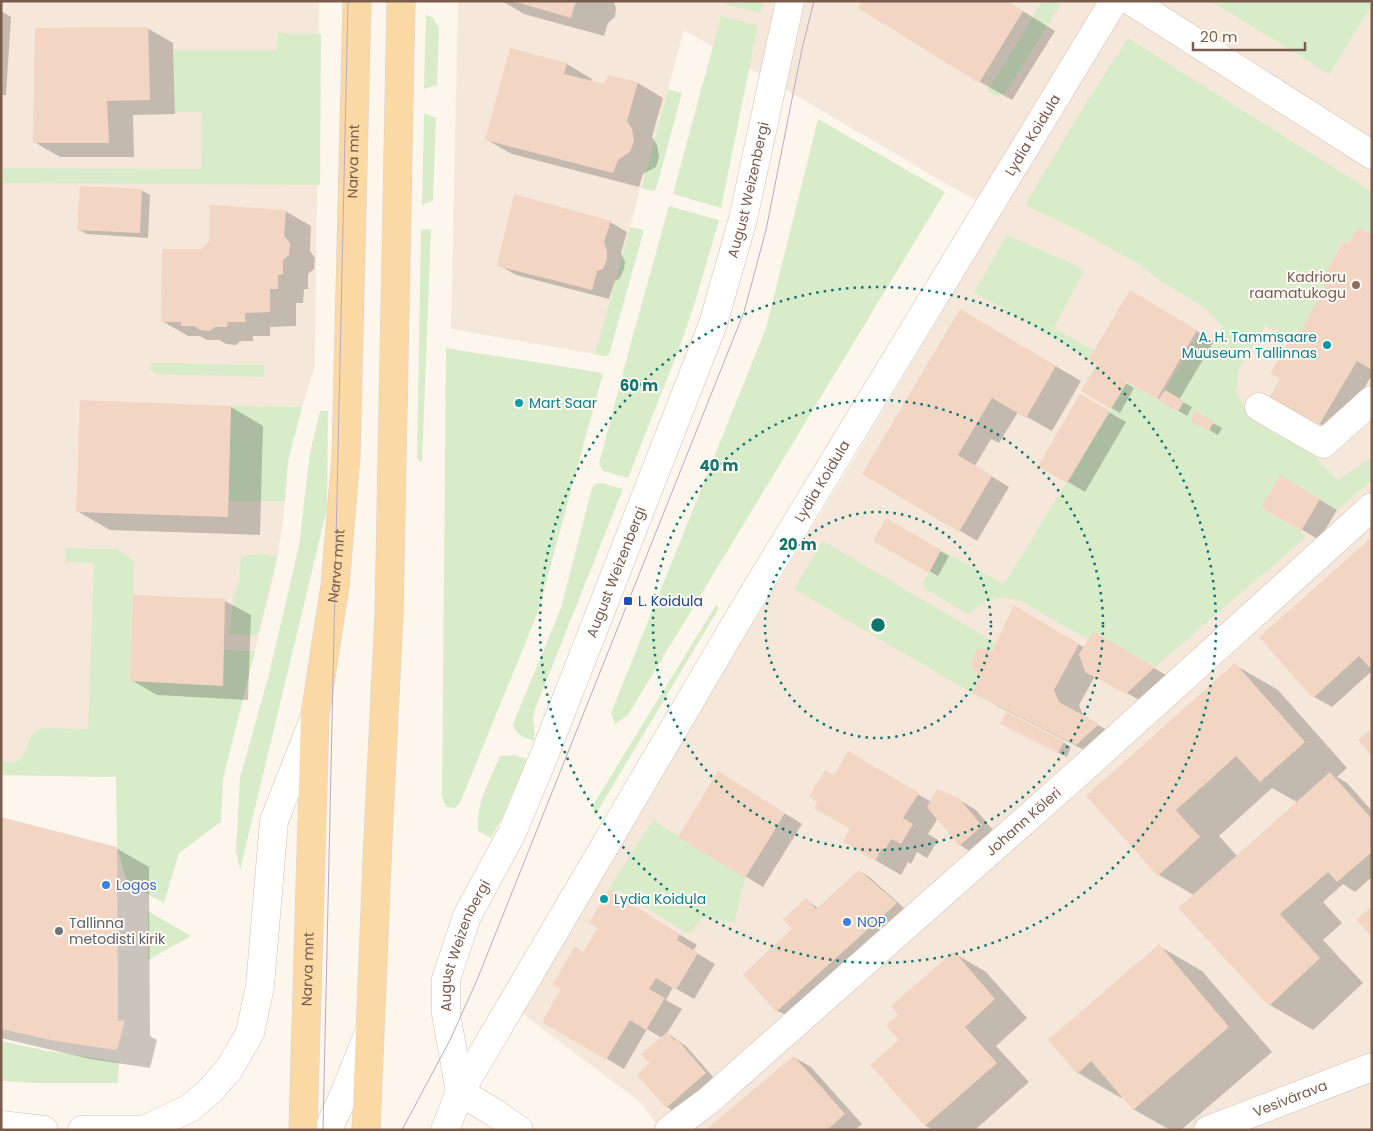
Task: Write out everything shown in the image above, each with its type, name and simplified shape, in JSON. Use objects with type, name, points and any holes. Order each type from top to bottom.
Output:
[{"type":"main road","name":"Narva mnt","points":[[303,1130],[315,715],[335,586],[346,456],[357,1]]},
{"type":"main road","points":[[366,1130],[389,615],[401,1]]},
{"type":"street","name":"August Weizenbergi","points":[[460,1092],[446,1014],[446,978],[467,916],[511,835],[544,756],[713,324],[743,219],[790,1]]},
{"type":"street","name":"Lydia Koidula","points":[[460,1092],[740,616],[1114,1]]},
{"type":"street","points":[[1131,1],[1372,155]]},
{"type":"street","points":[[1259,407],[1323,444],[1372,400]]},
{"type":"street","name":"Johann Köleri","points":[[669,1130],[715,1095],[1076,775],[1372,507]]},
{"type":"street","points":[[146,1129],[190,1108],[210,1091],[228,1069],[250,1033],[260,986],[274,821],[315,715]]},
{"type":"street","points":[[328,1130],[370,1029]]},
{"type":"street","name":"Vesivärava","points":[[1208,1130],[1372,1067]]},
{"type":"street","points":[[445,1130],[460,1092],[519,1130]]},
{"type":"street","points":[[1,1125],[44,1130]]},
{"type":"street","points":[[82,1130],[150,1130]]},
{"type":"shaded area","points":[[1,1],[319,1],[315,366],[288,461],[283,522],[275,570],[223,779],[1,775]]},
{"type":"shaded area","points":[[458,1],[1372,1],[1372,1130],[661,1130],[640,1102],[515,1008],[845,474],[1000,215],[684,30],[595,354],[451,329]]},
{"type":"green space","points":[[725,1],[764,1],[761,13],[724,4]]},
{"type":"green space","points":[[1040,1],[1060,1],[1059,7],[1006,92],[999,96],[987,92],[1041,3]]},
{"type":"green space","points":[[1211,1],[1372,1],[1372,5],[1329,74]]},
{"type":"green space","points":[[426,15],[432,17],[439,28],[437,85],[424,89]]},
{"type":"green space","points":[[721,16],[758,25],[721,208],[673,194]]},
{"type":"green space","points":[[278,32],[321,34],[320,185],[1,183],[1,168],[201,169],[202,112],[175,112],[174,50],[277,50]]},
{"type":"green space","points":[[1128,38],[1372,192],[1372,235],[1358,227],[1348,244],[1342,241],[1324,276],[1329,279],[1295,342],[1265,326],[1239,369],[1236,393],[1251,416],[1314,456],[1338,480],[1372,457],[1372,480],[1337,510],[1280,475],[1261,507],[1301,531],[1306,537],[1155,667],[1094,632],[1088,640],[1019,600],[1004,597],[998,598],[980,605],[968,614],[925,589],[923,583],[941,550],[1004,584],[1128,382],[1178,412],[1184,401],[1165,390],[1199,335],[1207,337],[1215,344],[1223,326],[1205,308],[1159,280],[1137,263],[1078,230],[1025,205],[1086,103]]},
{"type":"green space","points":[[668,89],[682,93],[656,189],[652,191],[641,188]]},
{"type":"green space","points":[[424,113],[436,118],[433,201],[422,205]]},
{"type":"green space","points":[[818,119],[945,192],[628,715],[615,724],[611,713],[766,328]]},
{"type":"green space","points":[[669,206],[719,220],[680,346],[628,478],[603,471],[599,464]]},
{"type":"green space","points":[[630,227],[644,230],[609,355],[603,356],[595,354]]},
{"type":"green space","points":[[431,229],[422,463],[417,458],[421,230]]},
{"type":"green space","points":[[1007,235],[1073,264],[1084,271],[1054,328],[1094,351],[1089,359],[974,292]]},
{"type":"green space","points":[[446,348],[603,373],[538,612],[460,803],[455,808],[446,807],[442,797]]},
{"type":"green space","points":[[151,363],[264,365],[264,377],[156,374],[150,369]]},
{"type":"green space","points":[[231,406],[302,407],[288,461],[285,501],[228,501]]},
{"type":"green space","points":[[320,411],[328,411],[327,509],[240,870],[236,851],[240,778],[268,678],[299,546],[310,453]]},
{"type":"green space","points":[[602,483],[623,489],[534,712],[534,741],[518,733],[513,724],[561,608],[592,488],[596,484]]},
{"type":"green space","points":[[823,541],[996,643],[992,651],[977,649],[971,662],[974,671],[978,673],[976,677],[979,679],[972,693],[794,589]]},
{"type":"green space","points":[[66,548],[117,549],[134,561],[130,681],[222,685],[224,650],[255,651],[223,779],[221,822],[179,853],[164,903],[127,883],[117,847],[116,777],[1,775],[1,762],[20,760],[37,731],[44,728],[88,729],[94,563],[66,562]]},
{"type":"green space","points":[[263,554],[277,557],[258,635],[230,634],[233,599],[239,580],[241,556]]},
{"type":"green space","points":[[716,605],[719,608],[594,817],[593,805]]},
{"type":"green space","points":[[515,755],[527,759],[502,818],[491,838],[478,831],[481,802],[500,756]]},
{"type":"green space","points":[[653,820],[745,878],[734,923],[704,917],[690,932],[686,933],[619,890],[615,894],[608,890]]},
{"type":"green space","points":[[148,911],[191,936],[148,960]]},
{"type":"green space","points":[[1,1041],[43,1050],[119,1062],[118,1083],[1,1081]]},
{"type":"building","points":[[513,1],[579,1],[575,4],[571,18]]},
{"type":"building","points":[[862,1],[1007,1],[1023,11],[979,83],[858,8]]},
{"type":"building","points":[[148,27],[150,100],[107,101],[109,143],[33,143],[35,28]]},
{"type":"building","points":[[510,48],[567,63],[564,74],[605,84],[608,75],[638,82],[627,121],[632,129],[634,141],[630,152],[618,160],[613,173],[485,140]]},
{"type":"building","points":[[80,186],[142,189],[140,233],[77,230]]},
{"type":"building","points":[[514,194],[611,221],[604,242],[607,259],[603,269],[597,271],[592,290],[497,266]]},
{"type":"building","points":[[210,205],[286,210],[284,236],[290,243],[289,255],[283,260],[283,274],[278,275],[278,289],[270,289],[270,312],[245,313],[245,322],[228,322],[227,327],[215,327],[210,331],[200,330],[194,326],[181,326],[181,322],[161,322],[162,249],[202,249],[209,241]]},
{"type":"building","points":[[1358,227],[1372,235],[1372,370],[1357,361],[1319,425],[1270,396],[1280,379],[1270,374],[1290,339],[1295,342],[1329,279],[1324,276],[1343,241],[1348,244]]},
{"type":"building","points":[[1130,290],[1197,330],[1157,399],[1127,382],[1111,409],[1081,391],[1097,364],[1089,359]]},
{"type":"building","points":[[960,309],[1056,366],[1026,418],[992,398],[958,455],[992,476],[959,532],[862,474]]},
{"type":"building","points":[[1165,390],[1184,401],[1178,412],[1158,400]]},
{"type":"building","points":[[1080,394],[1110,411],[1067,483],[1038,466]]},
{"type":"building","points":[[80,400],[231,406],[228,517],[76,512]]},
{"type":"building","points":[[1195,411],[1214,422],[1209,431],[1190,420]]},
{"type":"building","points":[[1280,475],[1320,499],[1301,531],[1261,507]]},
{"type":"building","points":[[886,518],[941,550],[929,573],[873,541]]},
{"type":"building","points":[[1372,537],[1372,670],[1359,656],[1313,698],[1259,637]]},
{"type":"building","points":[[133,595],[225,599],[223,686],[130,681]]},
{"type":"building","points":[[1014,605],[1079,644],[1054,690],[1059,702],[1099,724],[1076,745],[972,693],[979,679],[976,677],[978,673],[974,671],[971,662],[977,649],[992,651]]},
{"type":"building","points":[[1093,631],[1155,667],[1126,694],[1085,672],[1079,654]]},
{"type":"building","points":[[1235,663],[1305,742],[1260,782],[1236,756],[1176,810],[1200,837],[1158,876],[1086,796]]},
{"type":"building","points":[[1006,712],[1064,741],[1058,753],[1000,724]]},
{"type":"building","points":[[1372,728],[1372,756],[1358,740]]},
{"type":"building","points":[[848,751],[919,793],[903,818],[913,824],[901,844],[891,839],[885,850],[882,848],[875,861],[843,842],[850,829],[814,808],[818,802],[809,796],[825,770],[834,775]]},
{"type":"building","points":[[718,771],[785,813],[745,878],[678,837]]},
{"type":"building","points":[[1330,772],[1372,819],[1372,852],[1337,882],[1328,872],[1280,914],[1320,958],[1269,1006],[1178,908]]},
{"type":"building","points":[[937,789],[959,798],[982,826],[959,846],[927,807]]},
{"type":"building","name":"Tallinna metodisti kirik","points":[[1,817],[117,847],[118,1021],[125,1020],[117,1050],[56,1041],[1,1029]]},
{"type":"building","points":[[859,870],[897,903],[776,1012],[743,974],[792,929],[783,919],[806,898],[816,909]]},
{"type":"building","points":[[608,890],[680,934],[677,940],[698,953],[676,990],[656,978],[649,989],[665,998],[646,1030],[630,1020],[606,1060],[542,1022],[561,989],[553,984],[575,946],[583,952],[598,928],[589,923]]},
{"type":"building","points":[[1372,906],[1372,937],[1356,920]]},
{"type":"building","points":[[1159,944],[1229,1027],[1133,1110],[1091,1061],[1077,1074],[1048,1040]]},
{"type":"building","points":[[954,951],[995,999],[965,1027],[997,1063],[925,1126],[870,1065],[899,1040],[886,1026],[898,1015],[891,1006]]},
{"type":"building","points":[[667,1032],[675,1041],[677,1039],[706,1073],[666,1108],[637,1075],[649,1063],[641,1054]]},
{"type":"building","points":[[794,1056],[845,1114],[827,1130],[705,1130]]},
{"type":"tram line","points":[[323,1130],[348,1]]},
{"type":"tram line","points":[[402,1130],[450,1040],[477,980],[744,312],[766,230],[802,49],[814,1]]},
{"type":"place","name":"Kadrioru raamatukogu","points":[[1356,285]]},
{"type":"place","name":"A. H. Tammsaare Muuseum Tallinnas","points":[[1327,345]]},
{"type":"place","name":"Mart Saar","points":[[519,403]]},
{"type":"place","name":"L. Koidula","points":[[628,601]]},
{"type":"place","name":"Logos","points":[[106,885]]},
{"type":"place","name":"Lydia Koidula","points":[[604,899]]},
{"type":"place","name":"NOP","points":[[847,922]]},
{"type":"place","name":"Tallinna metodisti kirik","points":[[59,931]]}]
